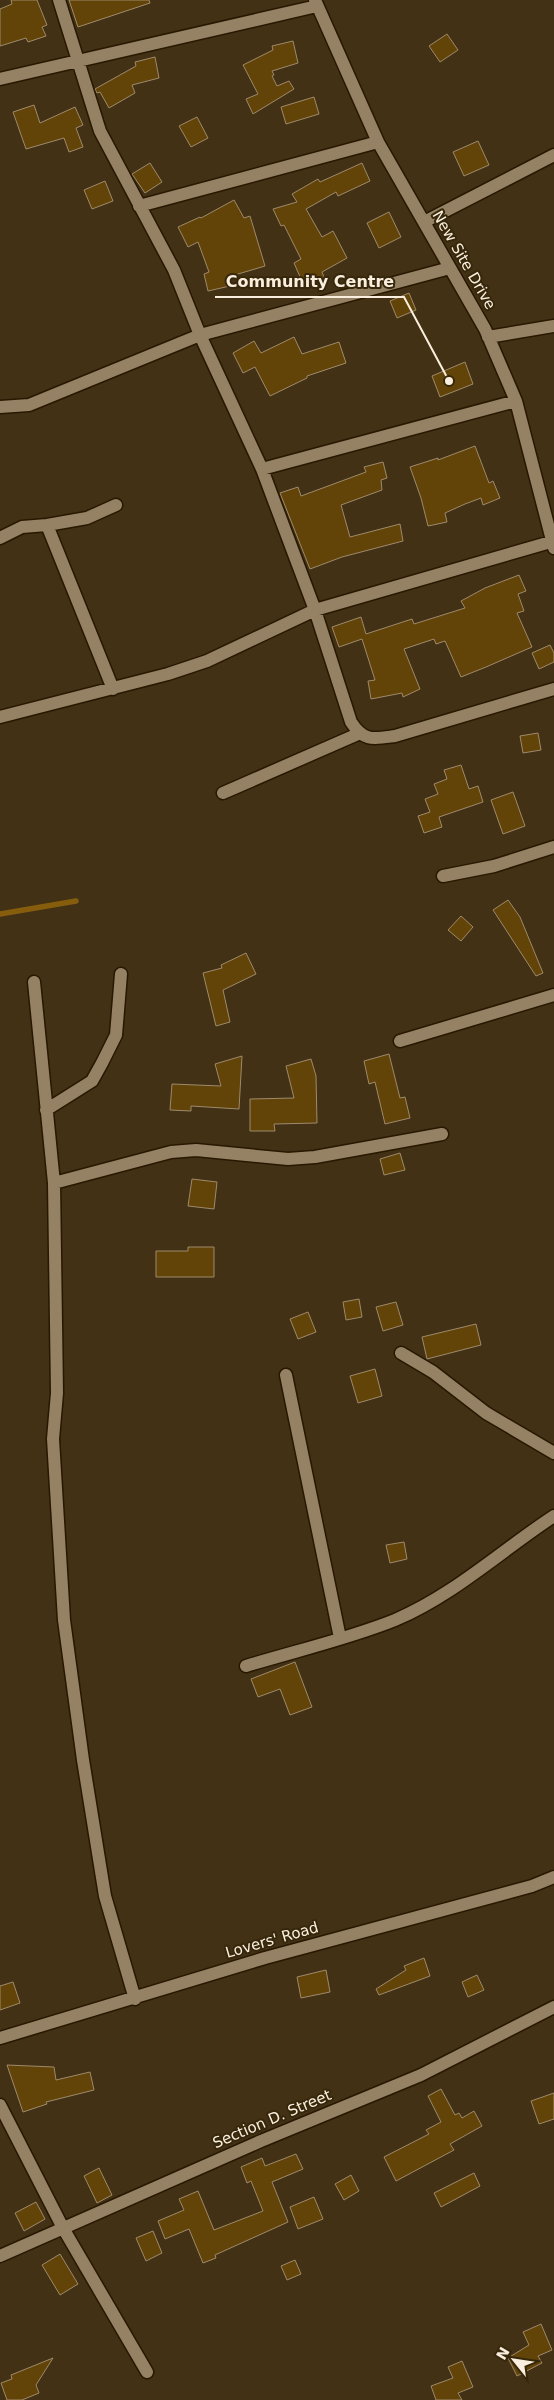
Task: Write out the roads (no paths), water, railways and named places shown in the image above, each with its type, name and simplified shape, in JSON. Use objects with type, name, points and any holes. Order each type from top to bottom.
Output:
[{"type":"street","points":[[59,0],[100,130],[174,270],[200,335],[262,470],[315,610],[351,722],[358,734]]},
{"type":"street","points":[[0,79],[316,3]]},
{"type":"street","name":"New Site Drive","points":[[316,3],[378,142],[488,337],[516,401],[553,543]]},
{"type":"street","points":[[139,206],[378,142]]},
{"type":"street","points":[[424,222],[554,155]]},
{"type":"street","points":[[0,408],[29,405],[200,335],[450,268]]},
{"type":"street","points":[[488,337],[554,326]]},
{"type":"street","points":[[262,470],[516,401]]},
{"type":"street","points":[[0,538],[22,527],[48,525],[87,518],[116,505]]},
{"type":"street","points":[[48,525],[113,689]]},
{"type":"street","points":[[0,717],[113,689],[207,661],[315,610],[553,543]]},
{"type":"street","points":[[223,793],[358,734],[374,739],[395,736],[554,689]]},
{"type":"street","points":[[444,876],[494,866],[554,847]]},
{"type":"street","points":[[46,1110],[92,1081],[102,1063],[116,1035],[121,974]]},
{"type":"street","points":[[34,982],[54,1183],[57,1393],[53,1439],[64,1620],[83,1760],[106,1896],[135,1999]]},
{"type":"street","points":[[400,1041],[554,995]]},
{"type":"street","points":[[54,1183],[171,1152],[196,1150],[288,1159],[315,1157],[442,1134]]},
{"type":"street","points":[[401,1352],[433,1372],[486,1413],[554,1453]]},
{"type":"street","points":[[286,1375],[340,1638]]},
{"type":"street","points":[[246,1666],[396,1619],[439,1597],[554,1516]]},
{"type":"street","name":"Lovers' Road","points":[[0,2038],[135,1999],[265,1958],[532,1886],[554,1877]]},
{"type":"street","name":"Section D. Street","points":[[0,2256],[261,2141],[421,2076],[554,2007]]},
{"type":"street","points":[[0,2105],[63,2228],[147,2372]]},
{"type":"waterway","points":[[0,914],[76,901]]},
{"type":"place","name":"Community Centre","points":[[449,381]]}]
